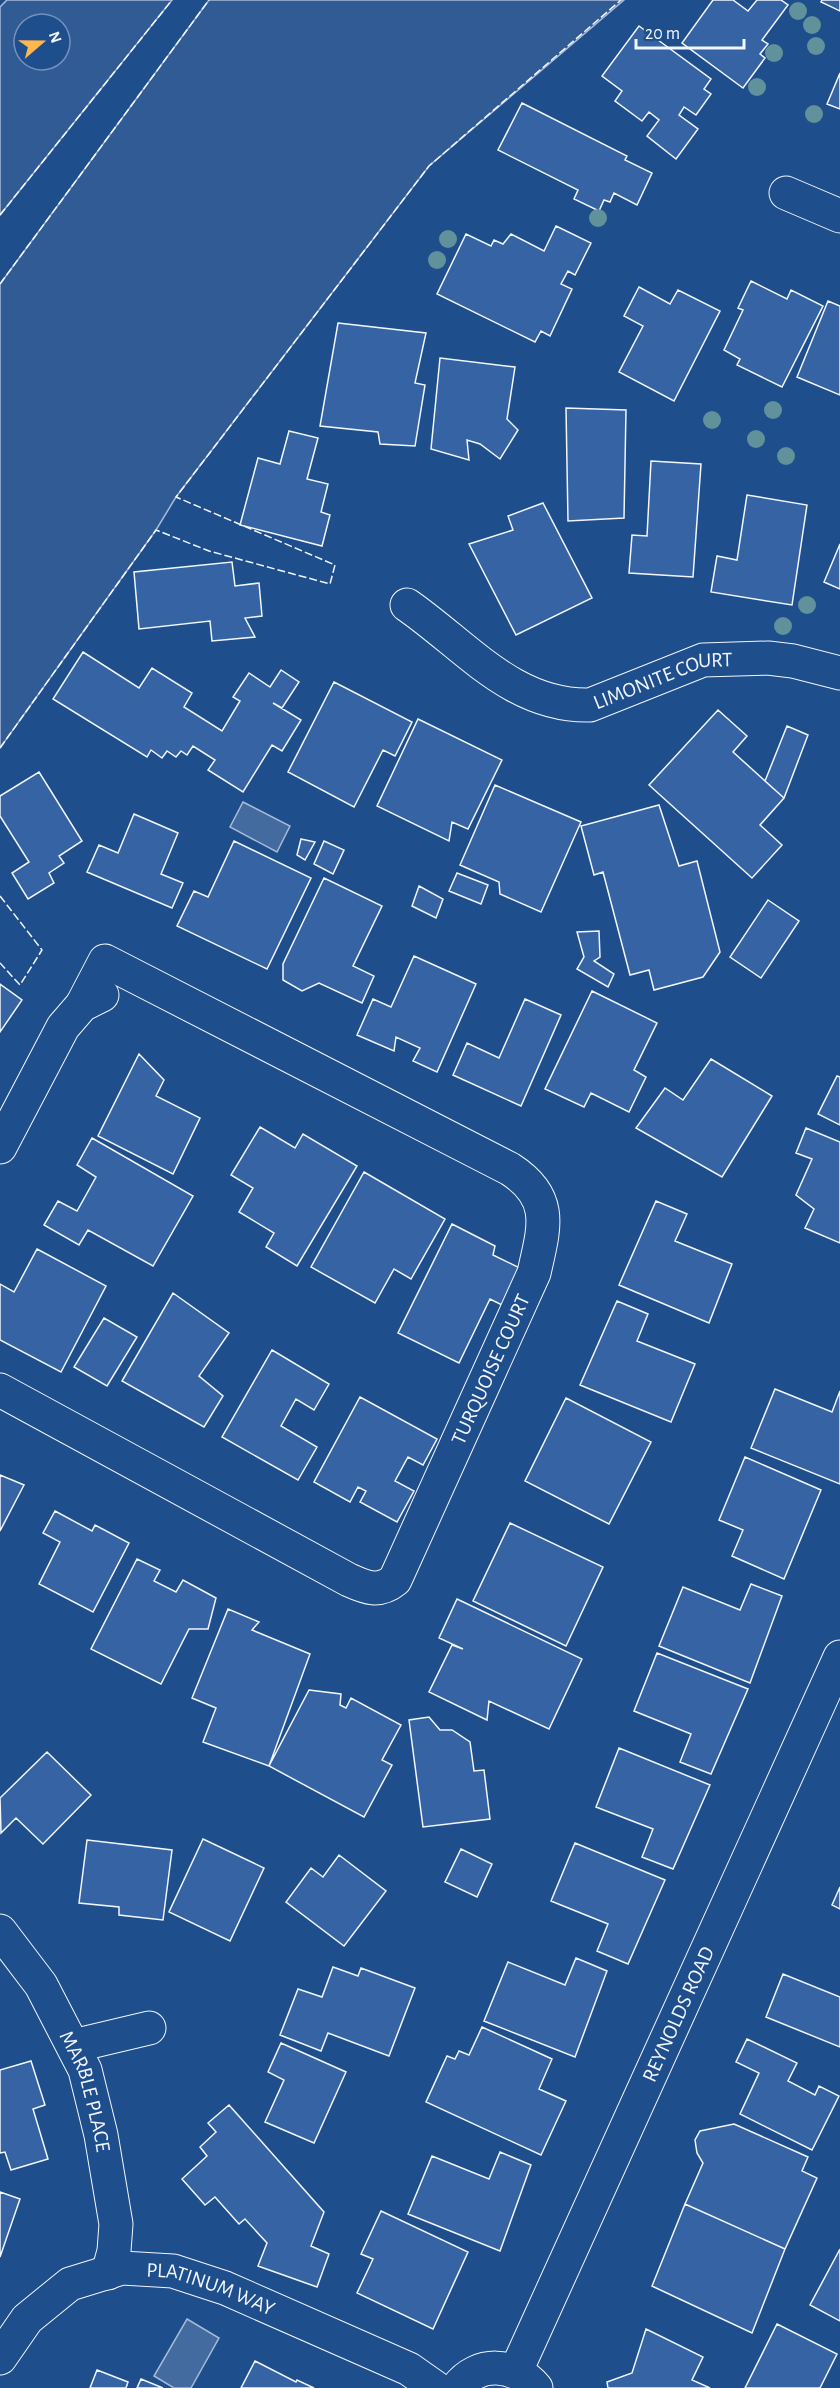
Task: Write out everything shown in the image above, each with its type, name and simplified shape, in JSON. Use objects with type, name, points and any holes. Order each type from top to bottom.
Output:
[{"type":"street","points":[[786,193],[840,216]]},
{"type":"street","name":"LIMONITE COURT","points":[[407,605],[503,680],[537,696],[570,705],[590,705],[703,660],[768,658],[793,661],[840,673]]},
{"type":"street","name":"TURQUOISE COURT","points":[[0,1390],[349,1580],[368,1589],[384,1589],[395,1580],[534,1273],[544,1216],[536,1192],[524,1178],[105,961],[82,1005]]},
{"type":"street","points":[[0,1147],[63,1027],[82,1005],[113,990],[130,985],[157,987]]},
{"type":"street","name":"REYNOLDS ROAD","points":[[526,2380],[840,1657]]},
{"type":"street","name":"MARBLE PLACE","points":[[0,1930],[41,1985],[85,2070],[101,2135],[116,2224],[114,2251],[108,2273]]},
{"type":"street","points":[[73,2046],[149,2028]]},
{"type":"street","name":"PLATINUM WAY","points":[[0,2358],[27,2319],[70,2284],[122,2268],[173,2271],[225,2288],[408,2369],[436,2388]]},
{"type":"street","points":[[457,2388],[471,2375],[485,2368],[501,2367],[526,2380]]},
{"type":"shaded area","points":[[7,0],[172,0],[0,215],[0,7]]},
{"type":"shaded area","points":[[209,0],[624,0],[429,166],[176,497],[156,530],[0,748],[0,284]]},
{"type":"shaded area","points":[[243,802],[290,826],[277,852],[230,827]]},
{"type":"shaded area","points":[[187,2319],[219,2338],[191,2388],[174,2388],[154,2376]]},
{"type":"building","points":[[713,0],[733,0],[748,11],[757,0],[781,0],[788,5],[762,40],[768,44],[760,54],[765,58],[743,88],[682,43]]},
{"type":"building","points":[[822,0],[840,0],[840,11],[821,2]]},
{"type":"building","points":[[639,26],[711,79],[704,89],[711,94],[696,115],[684,107],[679,115],[698,129],[676,159],[647,136],[659,120],[649,112],[642,121],[615,101],[622,91],[602,76]]},
{"type":"building","points":[[840,73],[840,109],[827,104]]},
{"type":"building","points":[[522,103],[627,156],[625,160],[652,173],[637,205],[614,193],[610,202],[604,200],[599,211],[574,199],[578,190],[498,150]]},
{"type":"building","points":[[556,226],[591,243],[575,275],[568,271],[561,284],[572,289],[550,336],[541,331],[535,342],[437,294],[466,234],[491,246],[494,240],[503,244],[511,234],[544,251]]},
{"type":"building","points":[[751,281],[787,299],[791,290],[823,306],[782,387],[737,365],[740,359],[724,350],[743,310],[738,308]]},
{"type":"building","points":[[639,287],[670,304],[678,290],[720,311],[674,401],[619,372],[643,326],[624,316]]},
{"type":"building","points":[[828,301],[840,306],[840,395],[797,377]]},
{"type":"building","points":[[338,323],[426,333],[415,383],[425,385],[415,446],[380,444],[378,432],[320,426]]},
{"type":"building","points":[[440,358],[515,367],[507,419],[518,430],[500,459],[480,444],[467,440],[469,460],[431,449]]},
{"type":"building","points":[[566,408],[626,410],[624,518],[568,521]]},
{"type":"building","points":[[289,431],[318,438],[307,479],[328,484],[321,512],[330,515],[322,546],[240,525],[258,458],[280,464]]},
{"type":"building","points":[[651,461],[701,464],[693,577],[629,573],[632,535],[647,536]]},
{"type":"building","points":[[747,495],[807,505],[792,605],[711,592],[717,556],[737,560]]},
{"type":"building","points":[[543,503],[592,598],[516,635],[469,544],[513,530],[508,516]]},
{"type":"building","points":[[840,544],[840,589],[824,582]]},
{"type":"building","points":[[232,562],[235,586],[259,583],[262,616],[245,618],[255,637],[212,641],[210,621],[139,629],[134,572]]},
{"type":"building","points":[[83,652],[139,688],[152,668],[192,693],[184,707],[222,731],[240,701],[233,697],[249,673],[270,687],[281,670],[299,682],[282,708],[273,703],[301,720],[282,751],[272,745],[243,792],[208,770],[215,760],[193,746],[187,755],[181,751],[176,757],[167,751],[162,758],[151,750],[147,757],[53,699]]},
{"type":"building","points":[[334,682],[412,722],[395,756],[383,750],[354,807],[288,772]]},
{"type":"building","points":[[718,710],[747,736],[733,752],[784,798],[760,825],[782,845],[752,878],[649,785]]},
{"type":"building","points":[[418,719],[502,760],[468,829],[452,822],[449,841],[377,806]]},
{"type":"building","points":[[787,726],[808,735],[784,798],[765,781]]},
{"type":"building","points":[[39,772],[82,841],[59,856],[64,863],[49,873],[54,883],[28,899],[12,873],[29,862],[0,816],[0,796]]},
{"type":"building","points":[[495,785],[581,822],[541,912],[500,894],[499,882],[460,865]]},
{"type":"building","points":[[659,805],[679,866],[697,861],[720,952],[703,977],[654,990],[649,970],[630,975],[603,872],[594,875],[581,826]]},
{"type":"building","points":[[134,814],[178,833],[161,874],[183,883],[172,908],[87,872],[99,845],[118,853]]},
{"type":"building","points":[[301,839],[315,842],[305,860],[297,855]]},
{"type":"building","points":[[234,841],[311,878],[267,969],[177,926],[194,891],[208,897]]},
{"type":"building","points":[[324,841],[344,850],[333,874],[314,864]]},
{"type":"building","points":[[457,873],[488,885],[481,904],[449,891]]},
{"type":"building","points":[[324,878],[382,906],[353,966],[374,976],[362,1003],[319,983],[302,991],[283,980],[283,964]]},
{"type":"building","points":[[419,886],[443,899],[436,918],[412,906]]},
{"type":"building","points":[[768,900],[799,921],[761,978],[730,957]]},
{"type":"building","points":[[599,931],[600,957],[594,961],[614,974],[608,987],[577,969],[584,957],[577,932]]},
{"type":"building","points":[[414,956],[476,984],[437,1072],[413,1061],[420,1048],[396,1037],[394,1051],[357,1035],[373,999],[391,1007]]},
{"type":"building","points":[[0,984],[22,1000],[0,1032]]},
{"type":"building","points":[[592,991],[657,1023],[634,1070],[646,1077],[629,1112],[591,1093],[584,1107],[545,1089]]},
{"type":"building","points":[[525,999],[561,1015],[521,1106],[453,1075],[467,1043],[499,1058]]},
{"type":"building","points":[[139,1054],[164,1080],[156,1096],[200,1118],[173,1174],[98,1136]]},
{"type":"building","points":[[711,1059],[772,1096],[722,1177],[636,1128],[665,1088],[683,1100]]},
{"type":"building","points":[[837,1076],[840,1077],[840,1125],[818,1114]]},
{"type":"building","points":[[260,1127],[295,1148],[303,1134],[357,1166],[297,1266],[266,1247],[274,1233],[239,1212],[253,1188],[231,1175]]},
{"type":"building","points":[[806,1128],[840,1142],[840,1243],[805,1228],[814,1209],[796,1195],[812,1159],[796,1153]]},
{"type":"building","points":[[92,1138],[193,1196],[153,1266],[88,1230],[79,1245],[44,1225],[58,1201],[77,1211],[96,1177],[77,1165]]},
{"type":"building","points":[[364,1172],[445,1219],[411,1279],[394,1269],[375,1303],[311,1267]]},
{"type":"building","points":[[656,1201],[687,1214],[675,1241],[732,1264],[709,1323],[619,1285]]},
{"type":"building","points":[[452,1224],[495,1246],[493,1255],[526,1271],[508,1308],[490,1299],[459,1363],[398,1333]]},
{"type":"building","points":[[37,1249],[106,1286],[61,1372],[0,1340],[0,1284],[14,1292]]},
{"type":"building","points":[[173,1293],[229,1333],[199,1376],[223,1396],[204,1427],[122,1381]]},
{"type":"building","points":[[617,1301],[648,1314],[637,1341],[695,1364],[671,1422],[580,1385]]},
{"type":"building","points":[[104,1318],[137,1337],[107,1386],[74,1367]]},
{"type":"building","points":[[272,1350],[329,1384],[314,1410],[296,1399],[281,1426],[317,1447],[298,1480],[222,1437]]},
{"type":"building","points":[[775,1389],[832,1412],[840,1391],[840,1484],[751,1448]]},
{"type":"building","points":[[360,1397],[437,1439],[423,1465],[408,1457],[395,1481],[414,1491],[397,1522],[360,1502],[366,1491],[358,1487],[350,1502],[314,1482]]},
{"type":"building","points":[[566,1398],[651,1442],[609,1524],[525,1481]]},
{"type":"building","points":[[745,1457],[821,1490],[784,1579],[732,1556],[743,1530],[719,1520]]},
{"type":"building","points":[[0,1475],[24,1485],[0,1531]]},
{"type":"building","points":[[55,1511],[92,1531],[95,1525],[129,1543],[93,1612],[39,1584],[60,1542],[43,1533]]},
{"type":"building","points":[[510,1523],[603,1567],[566,1646],[473,1601]]},
{"type":"building","points":[[137,1559],[160,1570],[154,1581],[176,1592],[183,1580],[216,1598],[208,1629],[189,1629],[161,1684],[91,1649]]},
{"type":"building","points":[[751,1584],[782,1596],[750,1683],[659,1646],[683,1587],[740,1610]]},
{"type":"building","points":[[457,1599],[582,1659],[549,1729],[489,1701],[487,1720],[429,1692],[452,1645],[463,1649],[439,1638]]},
{"type":"building","points":[[228,1609],[259,1622],[252,1630],[310,1654],[269,1766],[203,1742],[216,1708],[192,1698]]},
{"type":"building","points":[[657,1653],[748,1689],[711,1774],[680,1762],[691,1734],[634,1711]]},
{"type":"building","points":[[309,1690],[341,1694],[340,1705],[346,1708],[351,1698],[401,1725],[382,1760],[392,1765],[364,1817],[269,1766]]},
{"type":"building","points":[[429,1717],[440,1730],[452,1730],[470,1742],[474,1771],[484,1770],[490,1819],[423,1827],[409,1720]]},
{"type":"building","points":[[619,1748],[710,1785],[673,1869],[642,1857],[653,1829],[596,1807]]},
{"type":"building","points":[[47,1752],[91,1795],[43,1844],[16,1818],[1,1833],[0,1798]]},
{"type":"building","points":[[203,1839],[264,1868],[230,1941],[169,1912]]},
{"type":"building","points":[[87,1840],[172,1850],[163,1920],[119,1915],[119,1907],[79,1903]]},
{"type":"building","points":[[575,1843],[665,1880],[628,1964],[597,1951],[608,1924],[551,1901]]},
{"type":"building","points":[[461,1849],[492,1864],[477,1897],[445,1882]]},
{"type":"building","points":[[339,1855],[386,1891],[344,1946],[286,1902],[311,1868],[323,1877]]},
{"type":"building","points":[[840,1887],[840,1909],[832,1905]]},
{"type":"building","points":[[576,1958],[607,1971],[575,2057],[484,2021],[508,1962],[565,1985]]},
{"type":"building","points":[[333,1967],[358,1976],[361,1968],[415,1988],[389,2056],[328,2033],[321,2051],[280,2035],[298,1989],[322,1997]]},
{"type":"building","points":[[783,1974],[840,1997],[840,2047],[766,2017]]},
{"type":"building","points":[[482,2027],[552,2059],[539,2089],[566,2101],[541,2155],[426,2102],[447,2056],[455,2059],[459,2051],[469,2055]]},
{"type":"building","points":[[747,2039],[797,2063],[788,2081],[815,2095],[819,2086],[839,2096],[812,2150],[740,2114],[759,2073],[736,2062]]},
{"type":"building","points":[[281,2043],[346,2072],[314,2143],[265,2122],[284,2080],[268,2072]]},
{"type":"building","points":[[31,2061],[45,2105],[33,2109],[48,2159],[11,2170],[5,2152],[0,2153],[0,2070]]},
{"type":"building","points":[[229,2105],[324,2212],[311,2246],[329,2254],[317,2287],[258,2266],[267,2243],[245,2219],[239,2224],[215,2197],[205,2205],[182,2179],[207,2156],[200,2147],[216,2132],[208,2123]]},
{"type":"building","points":[[734,2124],[808,2157],[802,2171],[817,2178],[785,2249],[685,2204],[703,2163],[697,2153],[695,2140],[700,2131]]},
{"type":"building","points":[[500,2152],[531,2165],[500,2251],[408,2214],[432,2156],[489,2179]]},
{"type":"building","points":[[0,2192],[20,2199],[0,2257]]},
{"type":"building","points":[[685,2204],[785,2249],[752,2333],[652,2286]]},
{"type":"building","points":[[381,2211],[468,2252],[433,2329],[357,2293],[373,2259],[361,2254]]},
{"type":"building","points":[[840,2249],[840,2321],[810,2305]]},
{"type":"building","points":[[777,2324],[837,2354],[820,2388],[745,2388]]},
{"type":"building","points":[[646,2329],[703,2357],[692,2380],[710,2388],[608,2388],[607,2382],[632,2373]]},
{"type":"building","points":[[255,2361],[296,2382],[297,2380],[314,2388],[241,2388]]},
{"type":"building","points":[[97,2370],[128,2382],[126,2388],[90,2388]]},
{"type":"building","points":[[141,2379],[163,2388],[137,2388]]},
{"type":"fence","points":[[0,215],[172,0]]},
{"type":"fence","points":[[0,284],[209,0]]},
{"type":"fence","points":[[0,748],[156,530],[209,551],[330,584],[335,565],[176,497],[429,166],[621,0]]},
{"type":"fence","points":[[0,896],[42,950],[20,985],[0,963]]}]
